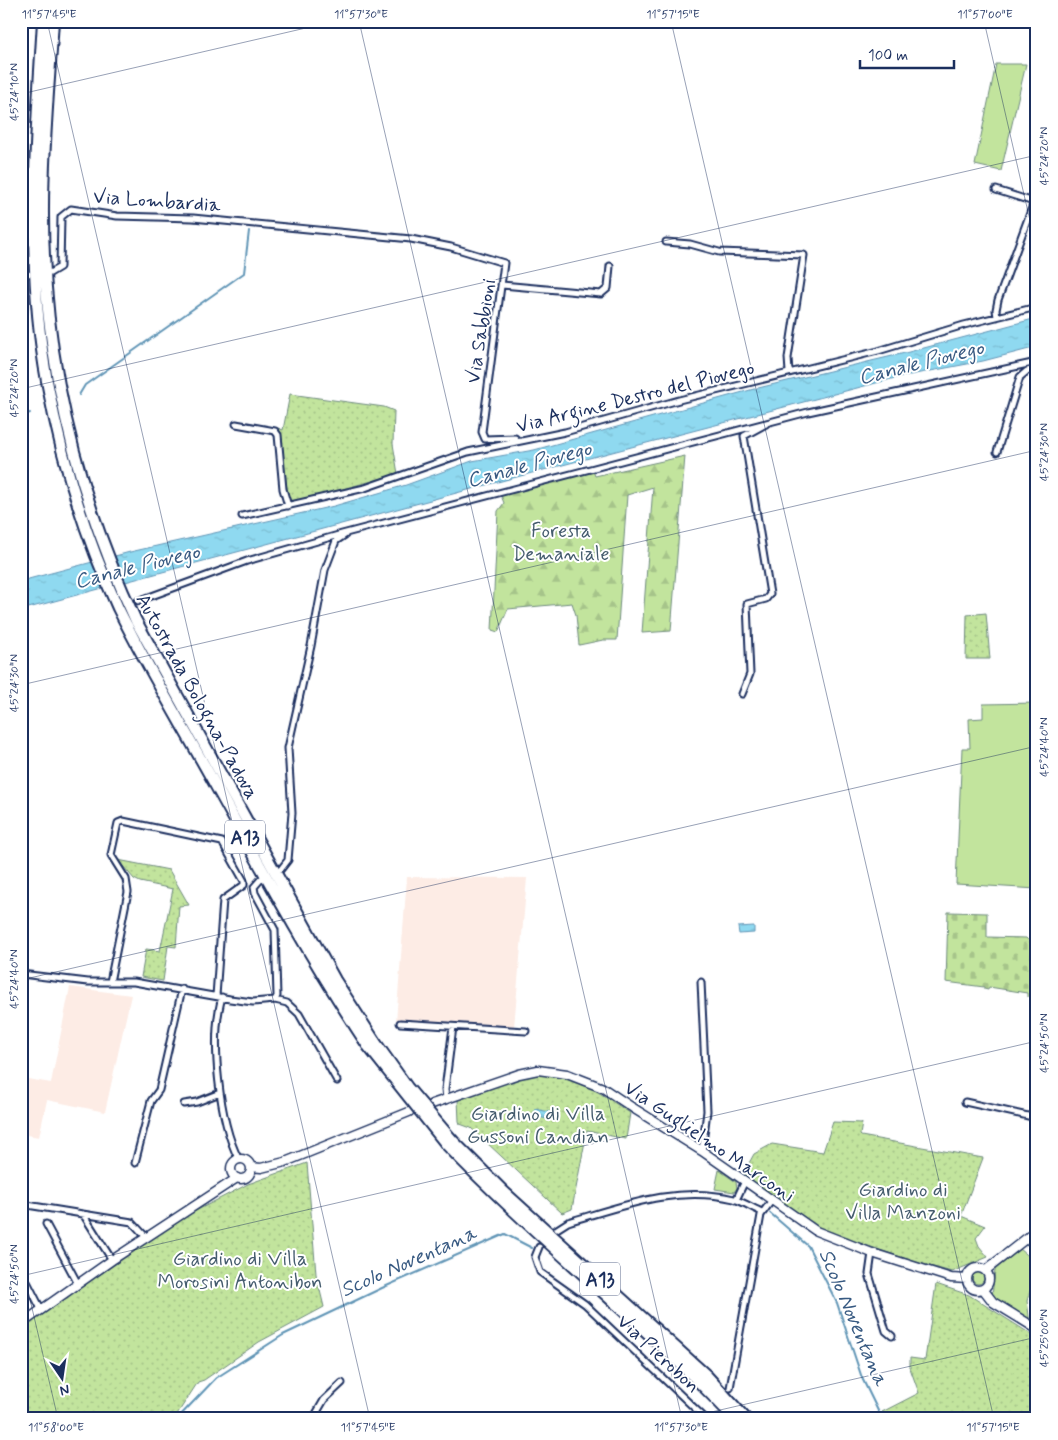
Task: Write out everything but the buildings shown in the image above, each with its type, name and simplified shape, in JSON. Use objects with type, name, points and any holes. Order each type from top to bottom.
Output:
[{"type":"highway","name":"Autostrada Bologna-Padova","points":[[42,21],[33,206],[34,263],[40,332],[55,419],[89,521],[113,572],[131,623],[371,1044],[449,1142],[492,1191],[699,1382],[735,1419]]},
{"type":"highway","name":"Autostrada Bologna-Padova","points":[[53,21],[43,206],[45,274],[59,389],[89,521]]},
{"type":"highway","name":"Autostrada Bologna-Padova","points":[[449,1142],[707,1376],[746,1419]]},
{"type":"street","points":[[21,60],[24,72],[21,90]]},
{"type":"street","points":[[996,190],[1034,202],[998,300],[997,317]]},
{"type":"street","name":"Via Lombardia","points":[[50,274],[60,267],[61,217],[71,209],[117,216],[193,218],[316,228]]},
{"type":"street","name":"Via Sabbioni","points":[[316,228],[416,240],[504,263],[482,432],[486,439],[512,438],[518,441]]},
{"type":"street","points":[[666,242],[690,244],[719,252],[804,255],[788,358],[790,372]]},
{"type":"street","points":[[502,285],[601,294],[608,288],[610,266]]},
{"type":"street","points":[[21,274],[28,274]]},
{"type":"street","name":"Via Argine Destro del Piovego","points":[[242,516],[365,488],[468,452],[565,432],[790,372],[878,351],[1037,307]]},
{"type":"street","points":[[138,601],[247,561],[771,421],[884,394],[1037,362]]},
{"type":"street","points":[[997,452],[1020,376],[1027,371],[1037,369]]},
{"type":"street","points":[[742,694],[750,674],[747,604],[766,599],[770,594],[744,436],[771,421]]},
{"type":"street","points":[[236,424],[275,431],[278,435],[283,489],[288,506]]},
{"type":"street","points":[[281,869],[288,860],[290,849],[292,795],[288,748],[311,646],[325,570],[336,541],[350,533]]},
{"type":"street","points":[[110,982],[128,892],[126,879],[112,858],[112,849],[118,823],[122,821],[222,842],[244,881],[244,885],[223,900],[216,1036],[220,1094],[232,1144],[239,1160]]},
{"type":"street","points":[[261,880],[254,887],[275,930],[277,945],[277,996],[275,1000]]},
{"type":"street","points":[[21,974],[81,981],[134,982],[253,1002],[275,1000],[287,1003],[299,1014],[337,1081]]},
{"type":"street","points":[[701,982],[707,1110],[702,1151]]},
{"type":"street","points":[[135,1163],[152,1101],[159,1090],[182,989]]},
{"type":"street","points":[[400,1024],[526,1031]]},
{"type":"street","points":[[446,1099],[445,1089],[453,1027]]},
{"type":"street","name":"Via Guglielmo Marconi","points":[[432,1104],[520,1074],[538,1070],[567,1074],[602,1088],[702,1151],[816,1231],[872,1253],[951,1278],[967,1279]]},
{"type":"street","points":[[184,1104],[197,1102],[220,1094]]},
{"type":"street","points":[[965,1102],[1037,1118]]},
{"type":"street","points":[[251,1167],[262,1168],[285,1162],[409,1112]]},
{"type":"street","points":[[21,1324],[146,1237],[237,1178],[246,1178],[250,1173],[251,1167],[248,1162],[239,1160],[233,1164],[232,1170],[237,1178]]},
{"type":"street","points":[[736,1200],[745,1181]]},
{"type":"street","points":[[557,1229],[568,1222],[658,1197],[694,1194],[736,1200],[762,1212]]},
{"type":"street","points":[[730,1388],[762,1212],[772,1200]]},
{"type":"street","points":[[21,1204],[132,1222],[146,1237]]},
{"type":"street","points":[[83,1214],[112,1260]]},
{"type":"street","points":[[46,1224],[78,1284]]},
{"type":"street","points":[[986,1270],[1037,1230]]},
{"type":"street","name":"Via Pierobon","points":[[539,1247],[535,1257],[540,1272],[585,1304],[706,1419]]},
{"type":"street","points":[[872,1253],[869,1274],[886,1331],[892,1336]]},
{"type":"street","points":[[983,1289],[988,1285],[990,1278],[986,1270],[978,1267],[971,1269],[967,1279],[970,1287],[983,1289],[993,1302],[1037,1329]]},
{"type":"street","points":[[21,1270],[41,1310]]},
{"type":"street","points":[[313,1419],[324,1400],[342,1383]]},
{"type":"shaded area","points":[[407,877],[527,878],[514,1027],[396,1022]]},
{"type":"shaded area","points":[[70,987],[131,995],[105,1112],[47,1100],[39,1137],[21,1134],[22,1078],[51,1083]]},
{"type":"green space","points":[[996,64],[1026,64],[1001,171],[975,165]]},
{"type":"green space","points":[[290,394],[384,407],[394,411],[393,444],[398,474],[294,502],[289,498],[281,437],[278,428],[283,430]]},
{"type":"green space","name":"Foresta Demaniale","points":[[685,456],[671,631],[642,633],[653,487],[627,495],[617,640],[603,640],[579,645],[576,615],[572,603],[508,609],[498,632],[492,630],[498,511],[504,503],[500,493],[592,468],[595,476]]},
{"type":"green space","points":[[986,613],[990,659],[966,659],[967,615]]},
{"type":"green space","points":[[1037,703],[1037,889],[956,884],[962,748],[970,748],[969,719],[983,718],[983,704]]},
{"type":"green space","points":[[118,860],[169,870],[189,905],[179,906],[176,947],[168,946],[163,981],[141,977],[146,949],[160,951],[173,889],[134,879]]},
{"type":"green space","points":[[948,912],[987,913],[987,937],[1026,938],[1032,944],[1031,958],[1037,957],[1037,997],[1027,996],[1027,993],[989,987],[988,990],[984,989],[984,987],[946,982]]},
{"type":"green space","name":"Giardino di Villa Gussoni Candian","points":[[549,1074],[583,1084],[630,1113],[626,1139],[587,1131],[572,1209],[562,1213],[471,1128],[460,1124],[459,1121],[458,1100],[502,1082]]},
{"type":"green space","name":"Giardino di Villa Manzoni","points":[[833,1122],[862,1123],[861,1136],[983,1158],[961,1216],[985,1226],[976,1238],[979,1246],[988,1257],[952,1272],[915,1262],[822,1230],[743,1174],[754,1154],[772,1144],[823,1152]]},
{"type":"green space","name":"Giardino di Villa Morosini Antonibon","points":[[307,1163],[316,1274],[324,1307],[259,1342],[204,1380],[198,1382],[174,1419],[21,1419],[21,1334],[29,1323],[186,1216],[248,1184]]},
{"type":"green space","points":[[719,1170],[736,1182],[737,1188],[734,1192],[715,1189]]},
{"type":"green space","points":[[1020,1249],[1037,1263],[1037,1280],[1030,1291],[1027,1301],[1030,1322],[999,1302],[992,1295],[995,1270]]},
{"type":"green space","points":[[976,1272],[980,1272],[984,1278],[980,1284],[976,1284],[972,1280],[972,1276]]},
{"type":"green space","points":[[936,1284],[969,1295],[1037,1338],[1037,1419],[885,1419],[882,1412],[919,1393],[910,1368],[910,1358],[925,1360]]},
{"type":"water","name":"Canale Piovego","points":[[1037,318],[1037,347],[983,361],[899,377],[21,610],[21,581],[130,552],[334,506],[406,485],[472,461],[534,450],[754,389],[905,353]]},
{"type":"water","points":[[754,926],[754,933],[739,934],[738,927]]},
{"type":"water","points":[[535,1109],[550,1112],[548,1119],[533,1116]]},
{"type":"waterway","points":[[79,395],[85,385],[244,273],[249,231]]},
{"type":"waterway","points":[[21,416],[30,413]]},
{"type":"waterway","name":"Scolo Noventana","points":[[770,1213],[808,1246],[837,1303],[862,1378],[882,1419]]},
{"type":"waterway","name":"Scolo Noventana","points":[[177,1419],[216,1378],[283,1335],[382,1288],[505,1234],[532,1248]]}]
